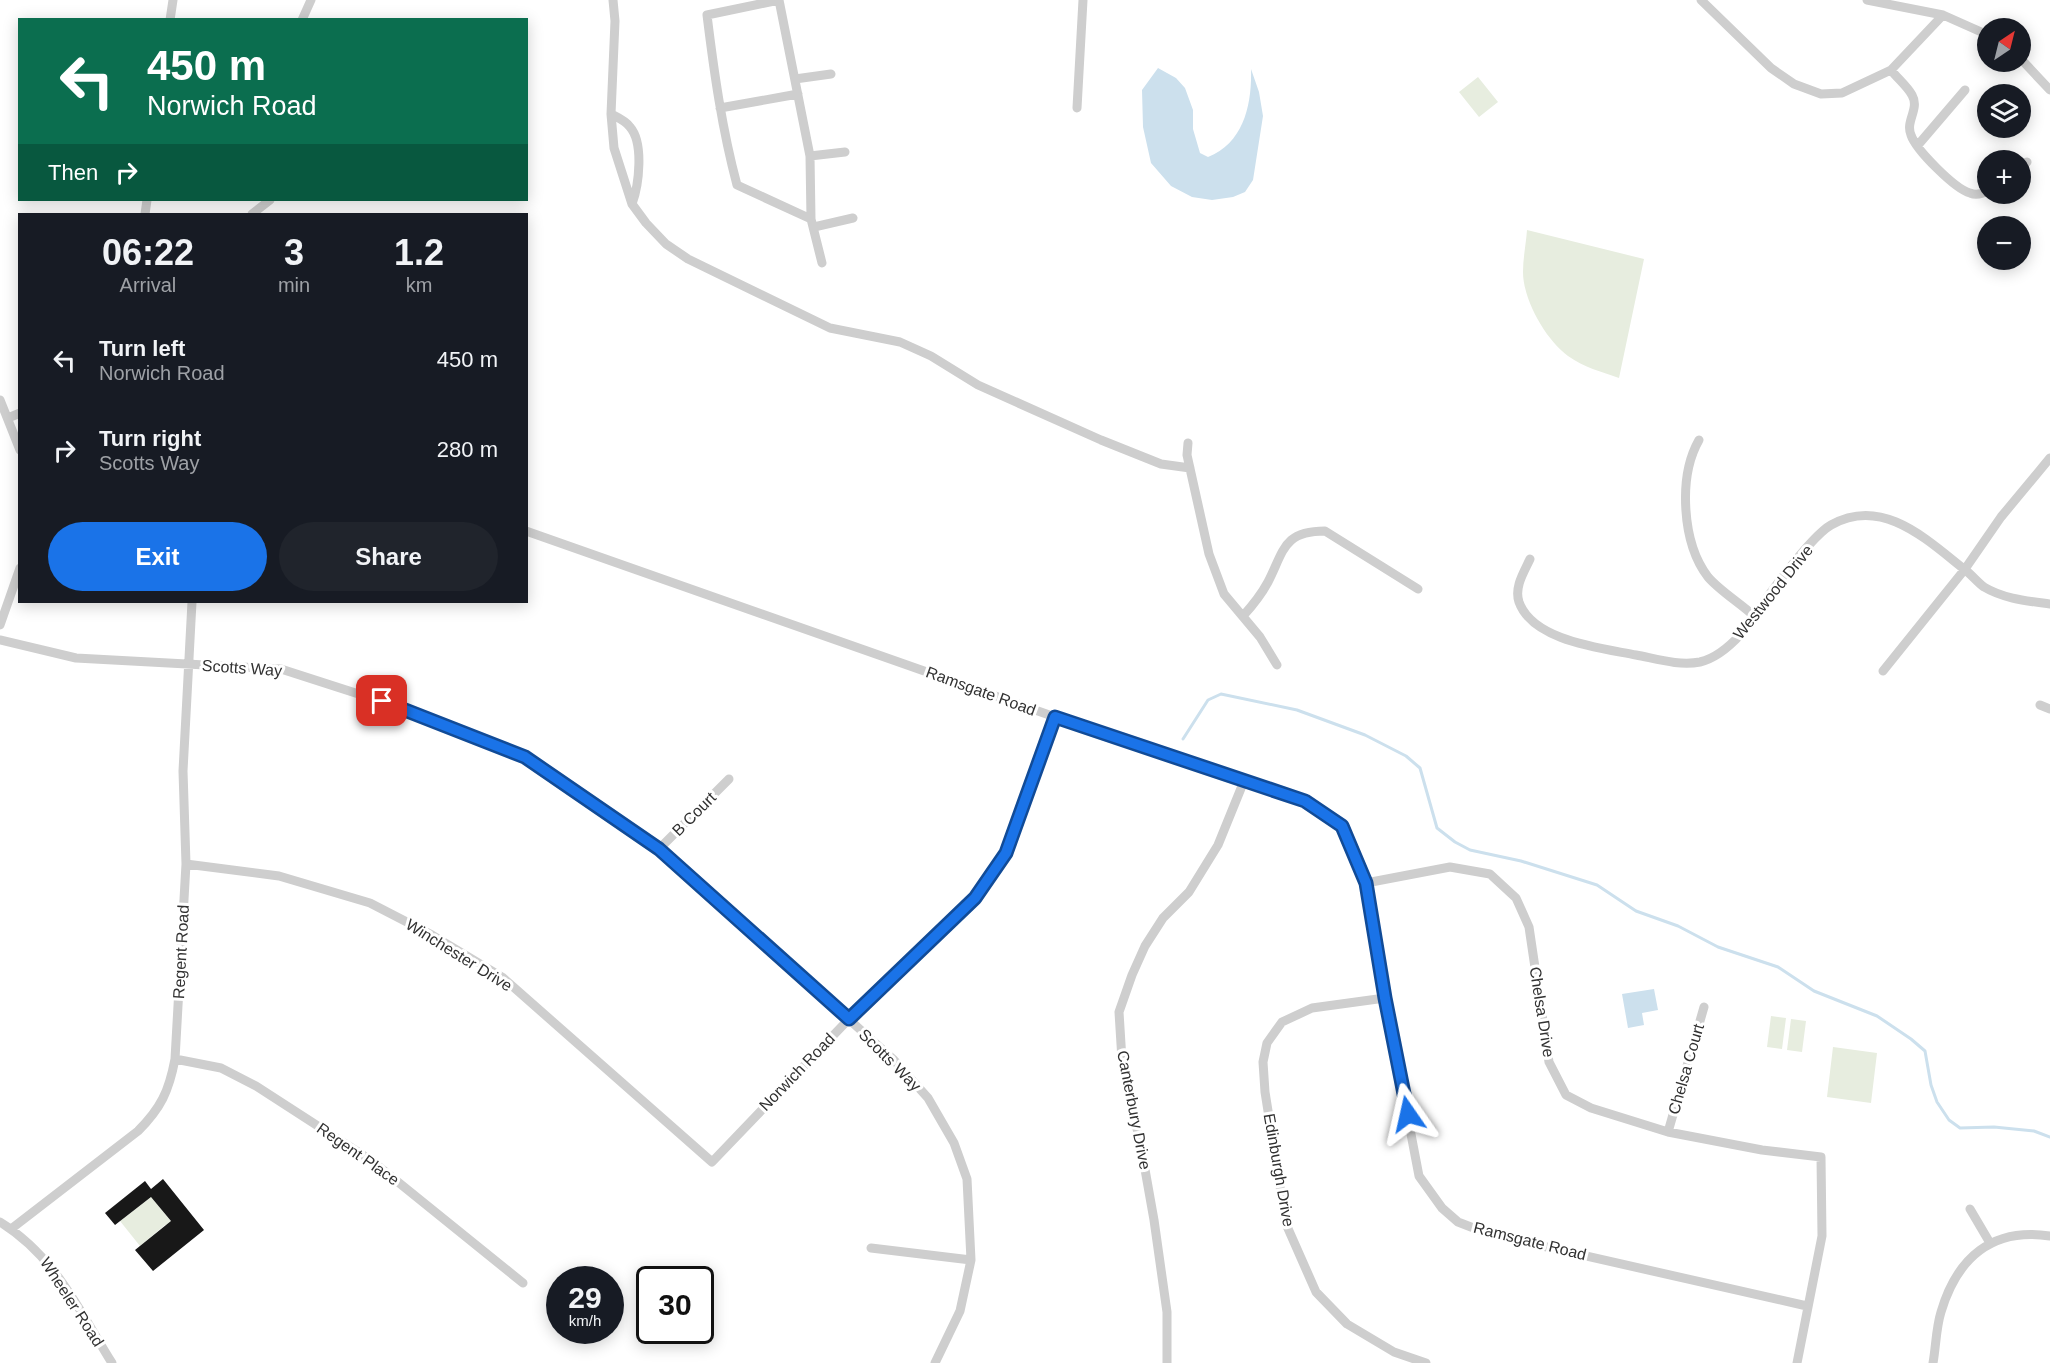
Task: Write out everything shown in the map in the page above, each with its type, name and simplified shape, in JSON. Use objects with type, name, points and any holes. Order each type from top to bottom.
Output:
[{"type":"street","points":[[170,18],[173,0]]},
{"type":"street","points":[[304,18],[311,0]]},
{"type":"street","points":[[613,0],[615,21],[611,114],[614,148],[632,204],[646,224],[666,244],[688,259],[830,328],[900,342],[931,356],[978,385],[1101,440],[1161,464],[1190,468]]},
{"type":"street","points":[[822,263],[812,223],[810,156],[779,0],[707,15],[720,108],[737,185],[812,223],[854,218]]},
{"type":"street","points":[[1077,108],[1083,0]]},
{"type":"street","points":[[1701,0],[1771,68],[1794,84],[1821,94],[1842,93],[1891,70],[1942,15]]},
{"type":"street","points":[[1867,0],[1942,15],[1977,30]]},
{"type":"street","points":[[1891,70],[1913,96],[1916,111],[1910,122],[1911,135],[1930,161],[1961,189],[1972,194],[1977,193]]},
{"type":"street","points":[[2031,70],[2050,90]]},
{"type":"street","points":[[795,79],[831,74]]},
{"type":"street","points":[[1918,145],[1965,90]]},
{"type":"street","points":[[720,108],[798,94]]},
{"type":"street","points":[[611,114],[630,126],[639,142],[636,192],[632,204]]},
{"type":"street","points":[[810,156],[845,152]]},
{"type":"street","points":[[253,213],[269,201]]},
{"type":"street","points":[[0,400],[18,445]]},
{"type":"street","points":[[8,418],[18,414]]},
{"type":"street","points":[[1699,440],[1689,463],[1686,501],[1692,549],[1709,578],[1754,616]]},
{"type":"street","points":[[1188,443],[1187,455],[1209,554],[1224,594],[1243,616],[1277,665]]},
{"type":"street","points":[[1883,671],[1965,569],[2001,517],[2050,458]]},
{"type":"street","name":"Westwood Drive","points":[[1530,559],[1518,586],[1518,599],[1523,610],[1549,631],[1574,642],[1678,663],[1700,662],[1713,657],[1729,646],[1809,547],[1830,526],[1850,518],[1869,515],[1888,518],[1907,525],[1984,586],[2000,594],[2025,601],[2050,604]]},
{"type":"street","points":[[1243,616],[1263,590],[1284,545],[1296,536],[1312,531],[1325,531],[1418,589]]},
{"type":"street","name":"Ramsgate Road","points":[[528,532],[1055,717],[1305,801],[1342,826],[1366,883],[1419,1176],[1442,1208],[1458,1222],[1490,1234],[1807,1306]]},
{"type":"street","points":[[0,625],[18,574]]},
{"type":"street","name":"Regent Road","points":[[11,1228],[138,1131],[154,1115],[170,1086],[175,1059],[186,864],[183,771],[192,603]]},
{"type":"street","name":"Scotts Way","points":[[0,640],[76,658],[281,669],[402,708],[525,757],[659,849],[893,1059],[928,1098],[954,1143],[967,1179],[971,1260],[960,1311],[935,1363]]},
{"type":"street","points":[[2040,705],[2050,709]]},
{"type":"street","name":"Norwich Road","points":[[712,1162],[849,1019],[975,898],[1006,853],[1055,717]]},
{"type":"street","name":"B Court","points":[[659,849],[729,779]]},
{"type":"street","name":"Canterbury Drive","points":[[1167,1363],[1167,1312],[1161,1266],[1141,1147],[1122,1060],[1119,1012],[1131,975],[1145,946],[1163,918],[1189,892],[1218,845],[1244,781]]},
{"type":"street","name":"Winchester Drive","points":[[186,864],[279,876],[370,903],[432,935],[502,977],[712,1162]]},
{"type":"street","name":"Chelsa Drive","points":[[1366,883],[1450,867],[1490,874],[1516,898],[1529,927],[1549,1062],[1566,1095],[1591,1108],[1668,1132],[1762,1150],[1821,1157],[1822,1236],[1807,1306]]},
{"type":"street","name":"Edinburgh Drive","points":[[1385,998],[1312,1008],[1282,1022],[1267,1043],[1263,1062],[1265,1092],[1286,1224],[1316,1292],[1347,1324],[1394,1353],[1426,1363]]},
{"type":"street","name":"Chelsa Court","points":[[1668,1132],[1704,1007]]},
{"type":"street","name":"Regent Place","points":[[175,1059],[220,1068],[275,1098],[372,1161],[523,1283]]},
{"type":"street","points":[[1970,1209],[1990,1243]]},
{"type":"street","name":"Wheeler Road","points":[[0,1222],[38,1250],[54,1269],[112,1363]]},
{"type":"street","points":[[1933,1363],[1940,1315],[1949,1290],[1964,1266],[1982,1248],[2001,1237],[2032,1234],[2050,1236]]},
{"type":"street","points":[[871,1248],[971,1260]]},
{"type":"street","points":[[1797,1363],[1807,1306]]},
{"type":"shaded area","points":[[1478,77],[1498,102],[1479,117],[1459,92]]},
{"type":"shaded area","points":[[1527,230],[1644,259],[1619,378],[1574,360],[1560,349],[1544,330],[1531,307],[1524,283],[1523,267]]},
{"type":"shaded area","points":[[1771,1016],[1786,1018],[1782,1049],[1767,1047]]},
{"type":"shaded area","points":[[1791,1019],[1806,1021],[1802,1052],[1787,1050]]},
{"type":"shaded area","points":[[1833,1047],[1877,1053],[1871,1103],[1827,1097]]},
{"type":"shaded area","points":[[151,1197],[174,1225],[165,1225],[140,1246],[120,1221]]},
{"type":"water","points":[[1158,68],[1176,78],[1185,88],[1193,110],[1193,129],[1200,153],[1208,157],[1220,151],[1238,132],[1250,96],[1251,69],[1259,92],[1263,116],[1253,180],[1245,192],[1233,197],[1212,200],[1192,197],[1171,186],[1151,163],[1143,127],[1142,90]]},
{"type":"water","points":[[1654,989],[1658,1010],[1642,1013],[1644,1025],[1628,1028],[1622,994]]},
{"type":"building","points":[[163,1179],[204,1230],[153,1271],[135,1250],[171,1221],[151,1197],[115,1225],[105,1213],[145,1181],[151,1189]]},
{"type":"waterway","points":[[1183,739],[1208,700],[1221,694],[1297,710],[1365,735],[1406,756],[1420,768],[1437,828],[1455,842],[1470,850],[1521,861],[1597,885],[1636,911],[1678,926],[1718,947],[1778,967],[1814,991],[1877,1016],[1925,1051],[1931,1085],[1937,1102],[1949,1120],[1960,1128],[1994,1127],[2034,1131],[2050,1137]]},
{"type":"route","points":[[382,701],[525,757],[659,849],[849,1019],[975,898],[996,869],[1006,853],[1055,717],[1305,801],[1342,826],[1366,883],[1385,998],[1408,1114]]}]
